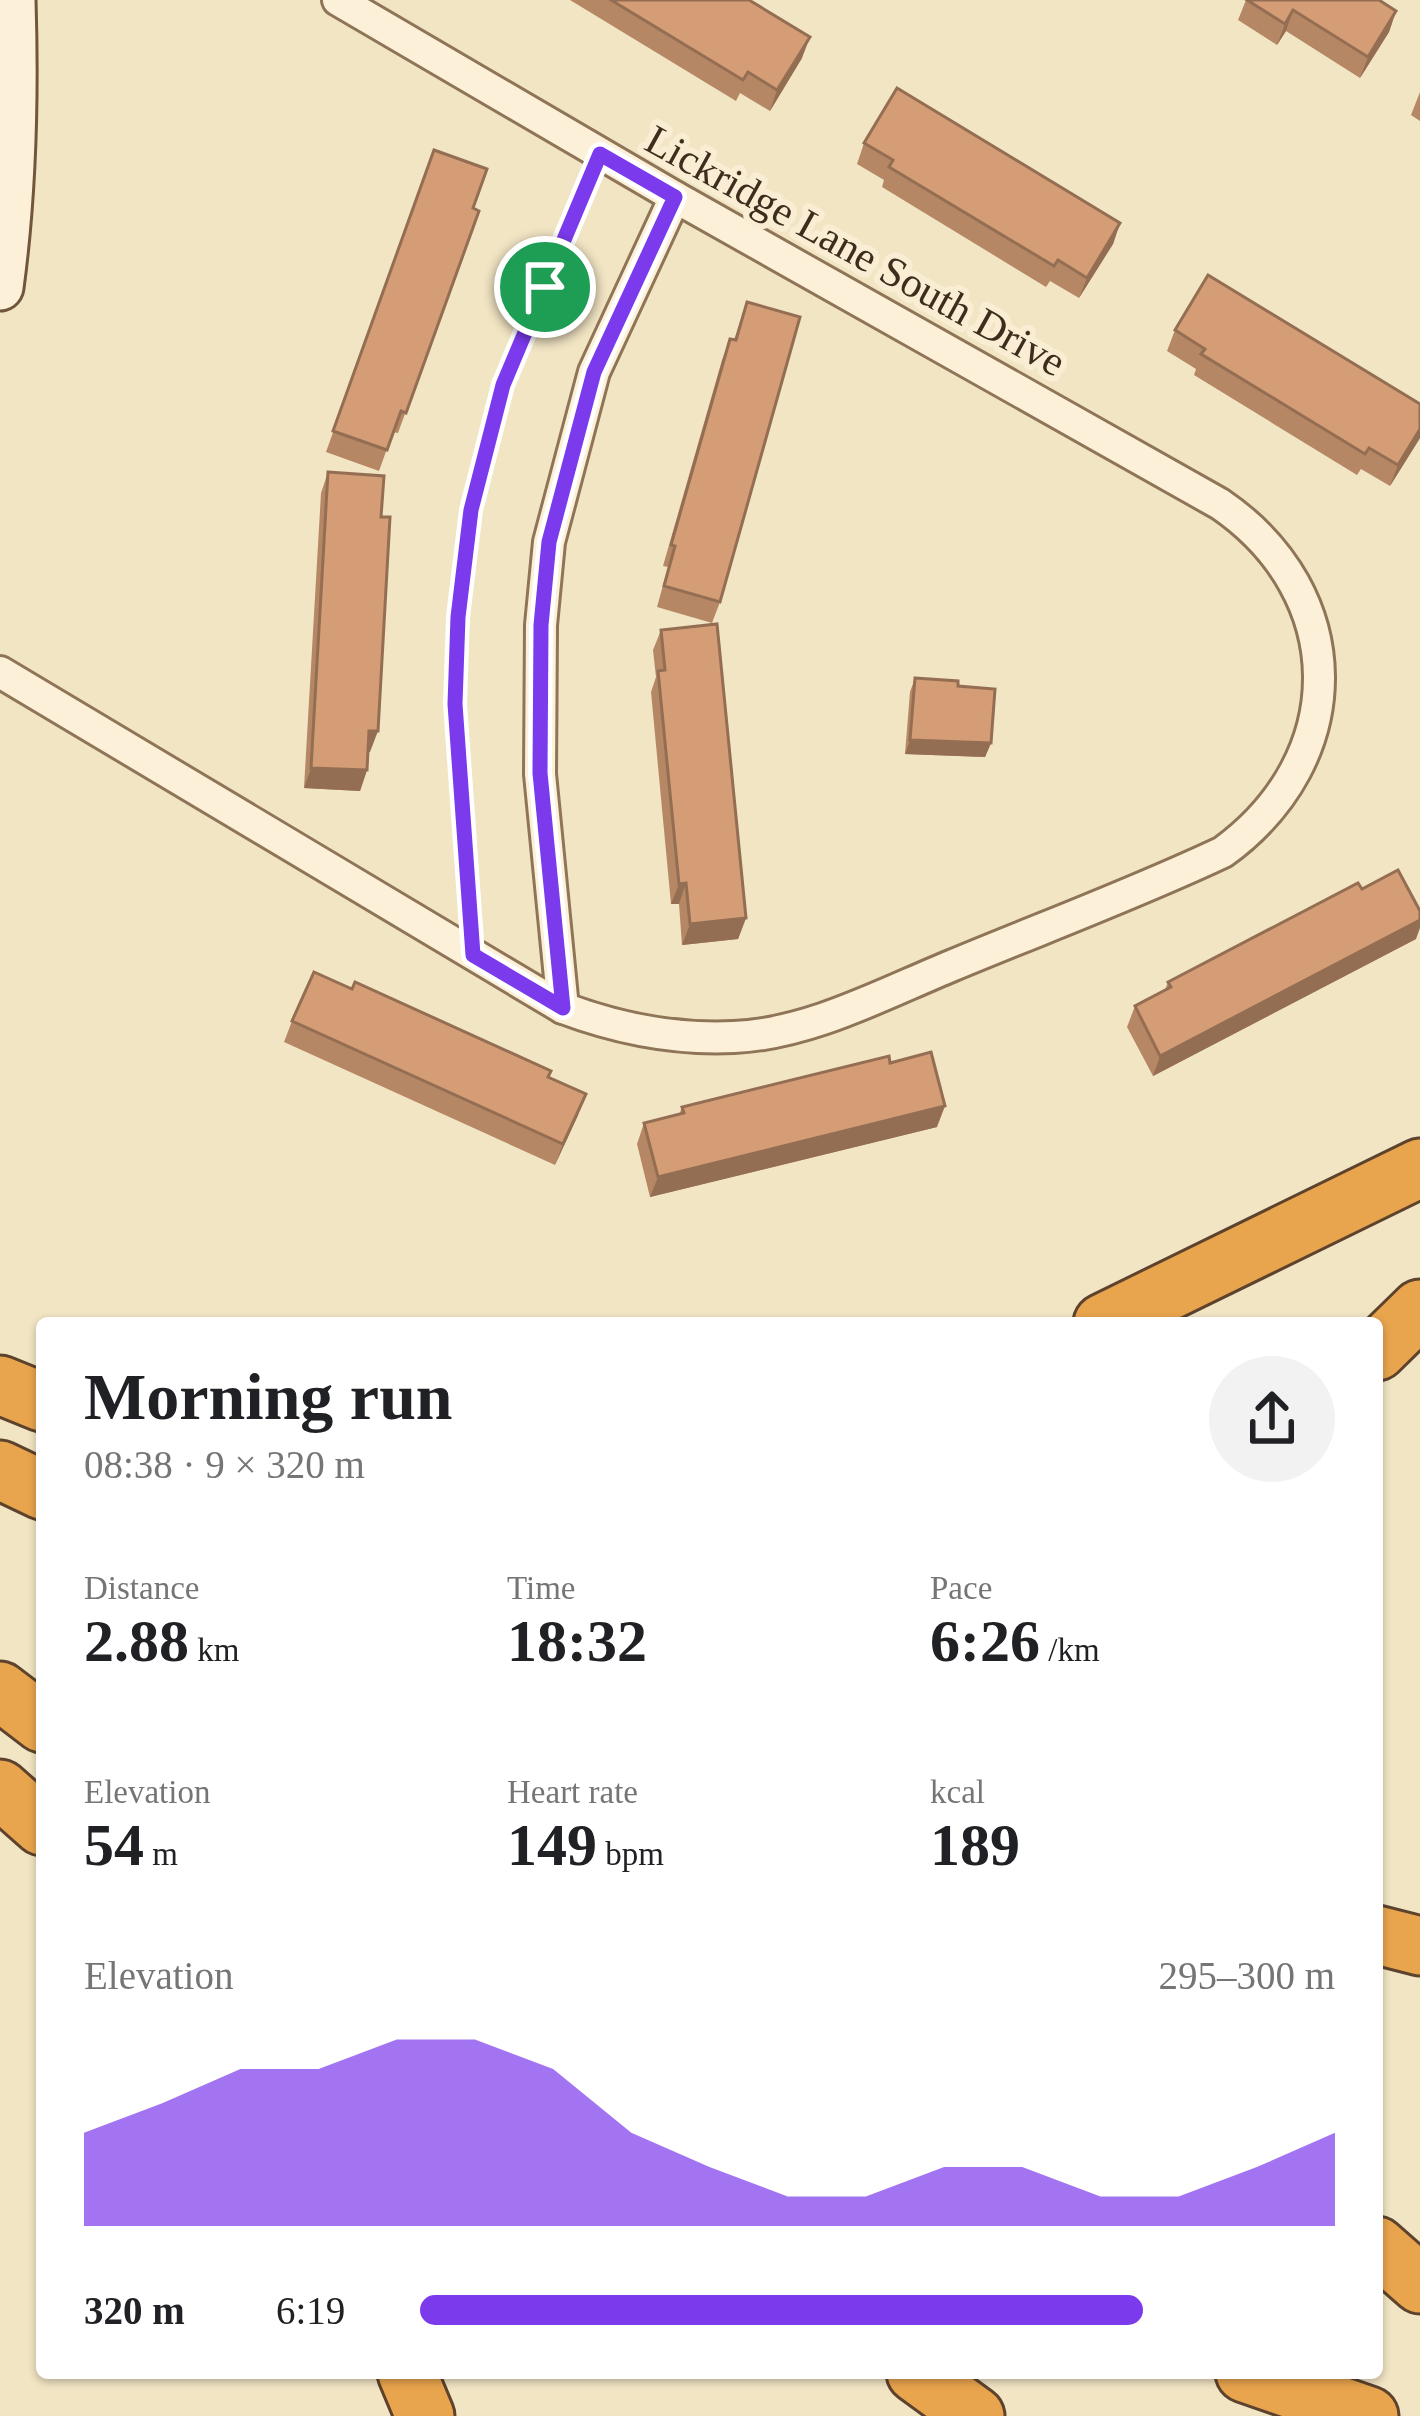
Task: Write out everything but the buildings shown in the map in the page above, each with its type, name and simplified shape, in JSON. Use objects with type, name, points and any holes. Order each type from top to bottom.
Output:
[{"type":"highway","points":[[1114,1317],[1420,1168]]},
{"type":"highway","points":[[1383,1345],[1420,1309]]},
{"type":"highway","points":[[0,1385],[36,1400]]},
{"type":"highway","points":[[0,1470],[36,1487]]},
{"type":"highway","points":[[0,1681],[36,1704]]},
{"type":"highway","points":[[0,1691],[36,1718]]},
{"type":"highway","points":[[0,1789],[36,1821]]},
{"type":"highway","points":[[1383,1937],[1420,1946]]},
{"type":"highway","points":[[1383,2251],[1420,2284]]},
{"type":"highway","points":[[410,2379],[425,2416]]},
{"type":"highway","points":[[924,2379],[975,2416]]},
{"type":"highway","points":[[1262,2379],[1369,2416]]},
{"type":"main road","points":[[0,287],[8,226],[12,0]]},
{"type":"street","name":"Lickridge Lane South Drive","points":[[0,672],[563,1008],[622,1029],[658,1035],[768,1033],[840,1011],[1223,852],[1252,830],[1294,776],[1310,741],[1318,689],[1315,636],[1285,566],[1251,527],[1220,504],[675,197],[338,0]]},
{"type":"street","points":[[563,1008],[540,773],[541,625],[549,542],[594,372],[675,197]]},
{"type":"lane","points":[[473,955],[455,704],[458,617],[471,510],[503,385],[600,154]]},
{"type":"route","points":[[600,154],[675,197],[594,372],[549,542],[541,625],[540,773],[563,1008],[473,955],[455,704],[458,617],[471,510],[503,385],[545,287],[600,154]]}]
